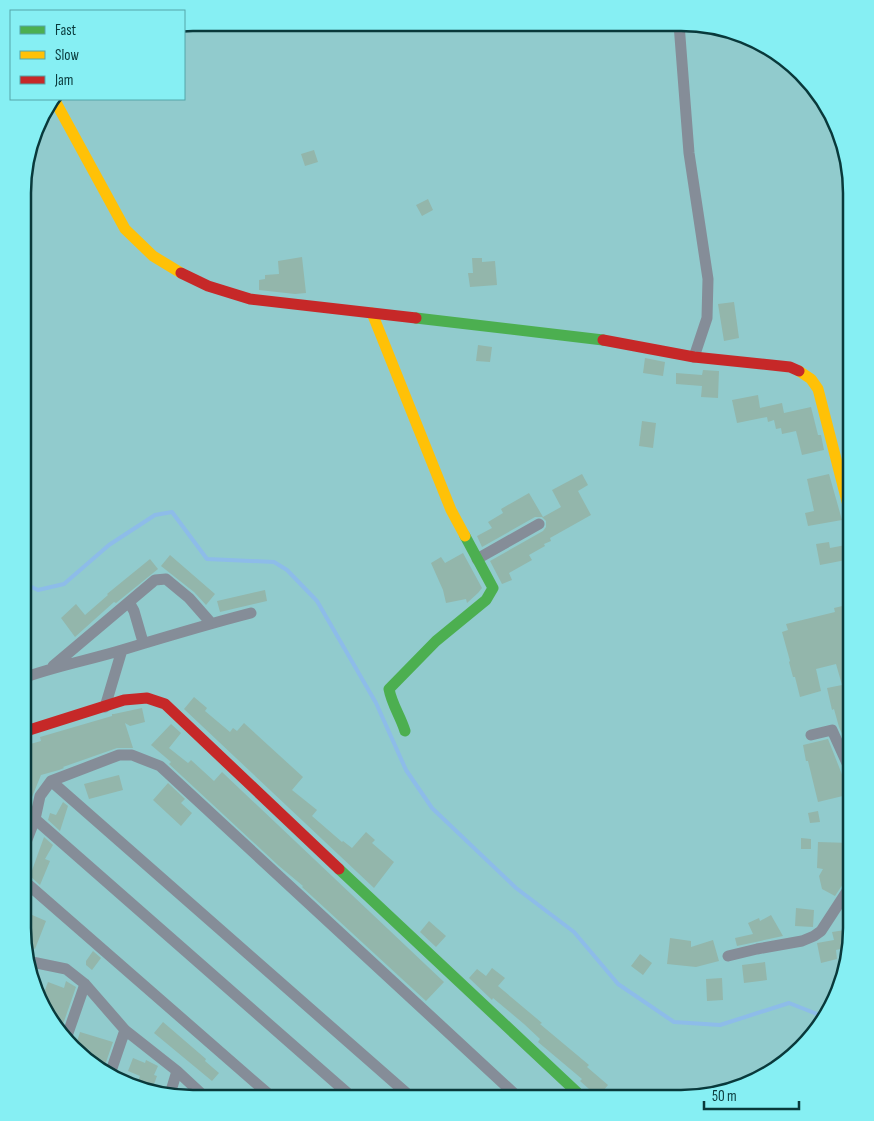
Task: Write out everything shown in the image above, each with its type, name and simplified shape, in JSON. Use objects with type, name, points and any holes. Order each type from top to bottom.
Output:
[{"type":"street","points":[[680,31],[689,153],[708,278],[707,318],[694,357]]},
{"type":"street","points":[[58,106],[125,229],[153,256],[180,273],[208,286],[250,299],[602,340],[694,357],[790,367],[804,374],[818,389],[843,484]]},
{"type":"street","points":[[372,313],[451,510],[494,588],[486,600],[436,641],[389,689],[390,702],[400,716],[405,731]]},
{"type":"street","points":[[477,559],[539,524]]},
{"type":"street","points":[[51,668],[155,580],[166,579],[189,598],[211,623]]},
{"type":"street","points":[[129,602],[134,611],[143,642]]},
{"type":"street","points":[[31,675],[251,612]]},
{"type":"street","points":[[105,707],[122,650]]},
{"type":"street","points":[[31,730],[124,700],[148,698],[165,704],[573,1089]]},
{"type":"street","points":[[811,735],[832,730],[842,753]]},
{"type":"street","points":[[31,829],[40,796],[51,781],[119,755],[132,755],[160,766],[509,1089]]},
{"type":"street","points":[[51,781],[402,1089]]},
{"type":"street","points":[[35,819],[343,1089]]},
{"type":"street","points":[[31,887],[262,1089]]},
{"type":"street","points":[[728,956],[802,941],[814,936],[821,931],[842,899]]},
{"type":"street","points":[[37,967],[66,969],[85,984],[125,1030],[177,1071],[196,1089]]},
{"type":"street","points":[[69,1030],[85,984]]},
{"type":"street","points":[[112,1067],[125,1030]]},
{"type":"street","points":[[172,1088],[177,1071]]},
{"type":"building","points":[[314,150],[318,162],[305,166],[301,154]]},
{"type":"building","points":[[428,199],[433,210],[422,216],[416,205]]},
{"type":"building","points":[[302,257],[306,293],[295,294],[259,290],[259,280],[265,279],[265,275],[279,274],[278,261]]},
{"type":"building","points":[[472,258],[482,258],[482,262],[495,261],[497,285],[470,287],[468,273],[473,273]]},
{"type":"building","points":[[734,302],[739,338],[724,341],[718,304]]},
{"type":"building","points":[[478,345],[492,347],[490,362],[476,361]]},
{"type":"building","points":[[645,358],[665,362],[663,376],[643,373]]},
{"type":"building","points":[[703,370],[719,371],[718,398],[701,397],[702,386],[676,384],[676,373],[702,375]]},
{"type":"building","points":[[758,395],[760,408],[782,403],[784,413],[811,407],[824,450],[802,455],[796,431],[782,434],[781,428],[776,429],[774,420],[768,422],[767,417],[737,423],[732,400]]},
{"type":"building","points":[[642,421],[656,423],[653,448],[639,446]]},
{"type":"building","points":[[582,474],[588,485],[578,491],[591,515],[550,538],[551,541],[544,544],[545,546],[529,555],[532,560],[509,573],[512,580],[502,584],[490,561],[543,531],[546,527],[546,521],[542,517],[535,517],[482,547],[477,536],[492,528],[488,522],[503,513],[501,509],[529,493],[543,517],[561,507],[552,490]]},
{"type":"building","points":[[829,474],[842,520],[808,526],[805,513],[814,511],[807,479]]},
{"type":"building","points":[[829,542],[830,548],[843,546],[843,561],[820,565],[816,544]]},
{"type":"building","points":[[463,553],[482,588],[467,603],[466,599],[446,603],[443,590],[431,563],[441,557],[445,563]]},
{"type":"building","points":[[170,555],[215,594],[206,605],[194,592],[161,566]]},
{"type":"building","points":[[150,559],[158,569],[116,603],[114,602],[75,637],[61,618],[76,604],[85,615],[107,594]]},
{"type":"building","points":[[265,590],[267,601],[220,612],[217,601]]},
{"type":"building","points":[[842,606],[842,734],[834,709],[832,710],[827,688],[842,685],[836,664],[816,669],[821,691],[800,697],[782,632],[788,630],[786,624],[835,612],[834,608]]},
{"type":"building","points":[[194,697],[207,708],[205,711],[230,732],[233,728],[237,731],[244,723],[303,777],[292,790],[317,810],[312,816],[342,842],[352,848],[366,832],[375,840],[372,843],[394,862],[374,888],[184,709]]},
{"type":"building","points":[[142,708],[145,722],[130,726],[125,723],[133,748],[117,748],[41,775],[31,799],[31,744],[41,741],[40,737],[114,714]]},
{"type":"building","points":[[171,724],[181,733],[169,748],[188,763],[191,760],[214,781],[222,772],[444,982],[426,1001],[169,764],[171,762],[151,745]]},
{"type":"building","points":[[828,739],[842,775],[842,796],[818,802],[803,745]]},
{"type":"building","points":[[119,775],[123,790],[89,799],[84,784]]},
{"type":"building","points":[[168,783],[185,799],[181,803],[192,813],[181,826],[153,800]]},
{"type":"building","points":[[63,802],[68,806],[60,831],[48,820],[50,813],[56,815]]},
{"type":"building","points":[[818,811],[820,822],[810,823],[808,813]]},
{"type":"building","points":[[44,837],[53,845],[45,859],[50,861],[40,885],[31,877]]},
{"type":"building","points":[[801,838],[811,839],[811,849],[801,849]]},
{"type":"building","points":[[818,842],[842,843],[842,885],[835,896],[822,889],[819,876],[823,869],[817,868]]},
{"type":"building","points":[[796,908],[814,910],[813,927],[795,926]]},
{"type":"building","points":[[31,914],[46,921],[35,949],[33,948]]},
{"type":"building","points":[[771,915],[783,936],[737,946],[735,938],[753,934],[748,923],[759,918],[760,921]]},
{"type":"building","points":[[429,921],[446,936],[436,947],[420,932]]},
{"type":"building","points":[[842,930],[841,949],[836,950],[837,959],[821,963],[817,943],[834,940],[832,932]]},
{"type":"building","points":[[670,938],[691,941],[691,947],[713,940],[719,961],[696,967],[667,964]]},
{"type":"building","points":[[93,951],[101,958],[92,970],[86,965],[86,961]]},
{"type":"building","points":[[640,954],[652,963],[643,975],[631,966]]},
{"type":"building","points":[[765,962],[767,980],[744,983],[742,965]]},
{"type":"building","points":[[492,968],[505,978],[498,986],[589,1065],[587,1067],[608,1085],[605,1089],[589,1089],[580,1081],[582,1079],[538,1042],[540,1039],[524,1024],[493,998],[492,1000],[469,978],[477,969],[486,976]]},
{"type":"building","points":[[722,978],[723,1000],[707,1001],[706,979]]},
{"type":"building","points":[[66,981],[76,987],[63,1024],[53,1009],[45,991],[48,982],[64,988]]},
{"type":"building","points":[[163,1022],[206,1059],[205,1061],[219,1073],[212,1081],[154,1033]]},
{"type":"building","points":[[80,1032],[113,1042],[106,1063],[87,1049],[78,1040]]},
{"type":"building","points":[[133,1058],[145,1063],[146,1060],[158,1066],[154,1075],[157,1076],[154,1085],[138,1080],[140,1076],[128,1071]]},
{"type":"waterway","points":[[31,587],[38,590],[64,584],[109,545],[155,515],[172,512],[207,559],[274,562],[287,570],[317,601],[376,703],[406,770],[432,808],[516,888],[574,932],[618,984],[674,1022],[720,1025],[789,1003],[817,1014]]},
{"type":"traffic: fast","points":[[416,318],[603,340]]},
{"type":"traffic: fast","points":[[405,731],[389,689],[436,641],[486,600],[493,588],[465,536]]},
{"type":"traffic: fast","points":[[339,869],[573,1089]]},
{"type":"traffic: slow","points":[[58,106],[125,229],[153,256],[181,273]]},
{"type":"traffic: slow","points":[[372,313],[451,510],[465,536]]},
{"type":"traffic: slow","points":[[799,371],[811,379],[818,389],[843,484]]},
{"type":"traffic: jam","points":[[181,273],[208,286],[250,299],[416,318]]},
{"type":"traffic: jam","points":[[603,340],[694,357],[790,367],[799,371]]},
{"type":"traffic: jam","points":[[31,729],[124,700],[147,698],[165,704],[339,869]]}]
